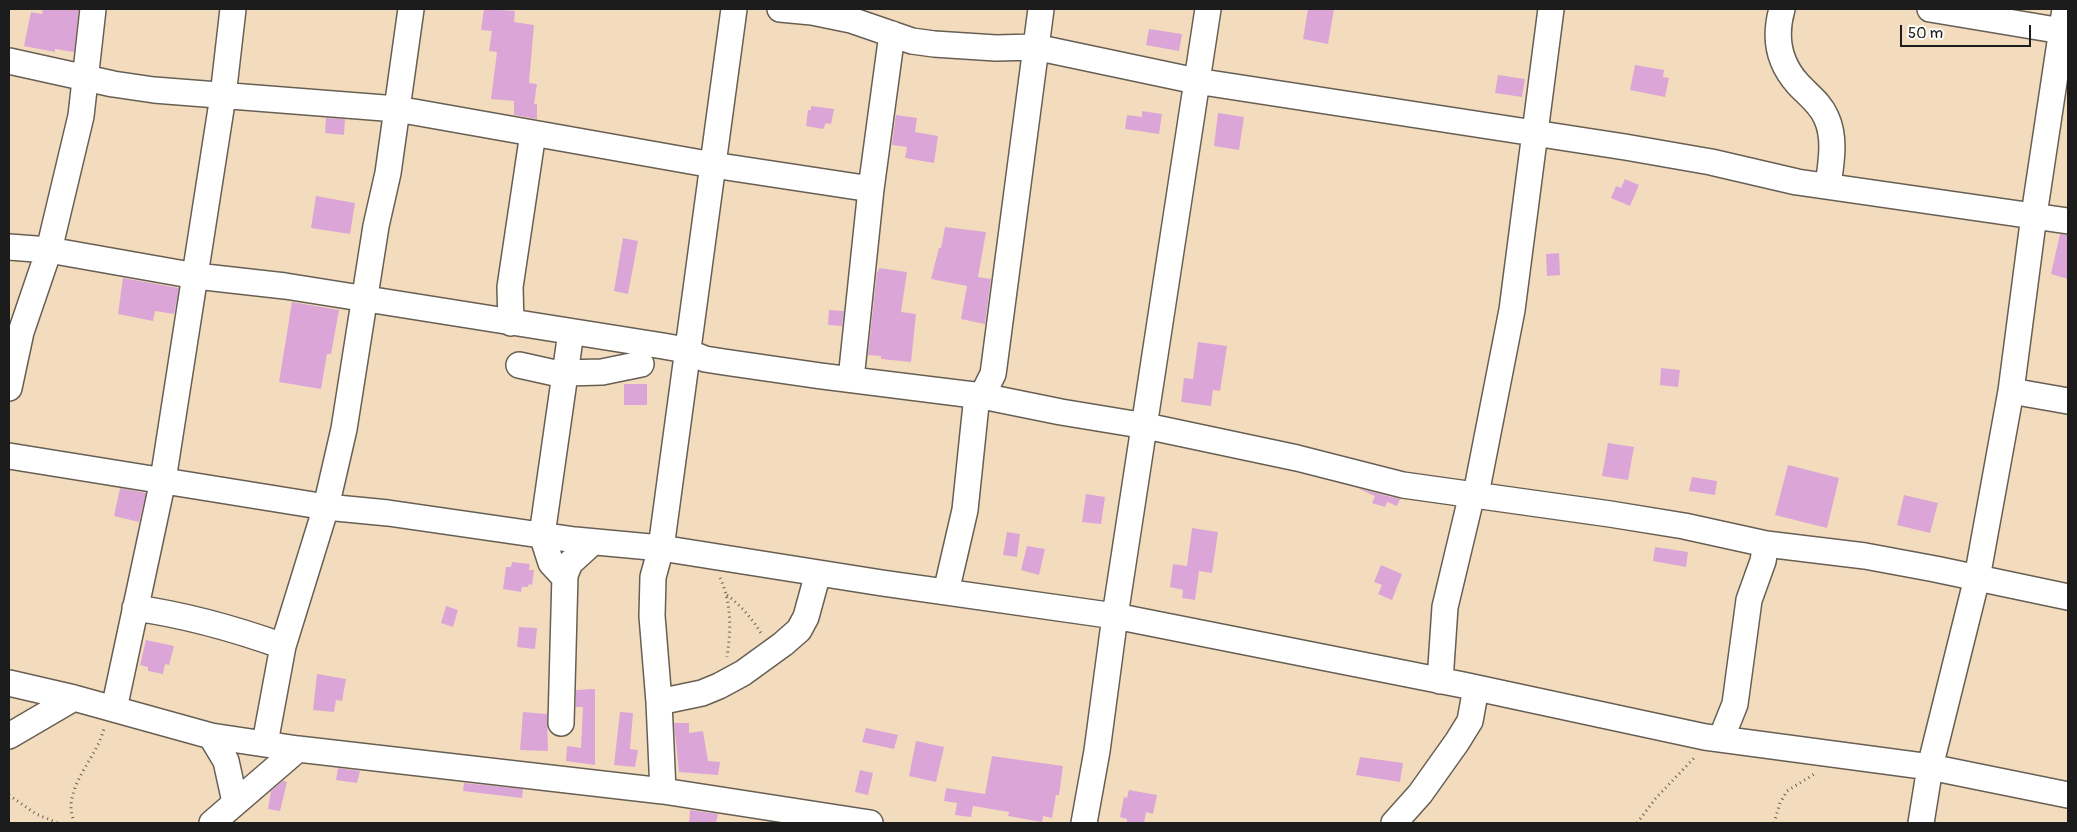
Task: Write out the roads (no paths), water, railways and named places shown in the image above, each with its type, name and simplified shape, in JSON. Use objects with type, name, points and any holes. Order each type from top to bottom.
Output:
[{"type":"street","points":[[9,388],[21,332],[49,250],[81,116],[93,9]]},
{"type":"street","points":[[111,708],[135,608],[162,480],[196,276],[223,96],[233,9]]},
{"type":"street","points":[[265,744],[283,646],[326,507],[344,429],[376,226],[388,172],[411,9]]},
{"type":"street","points":[[663,791],[659,702],[652,616],[653,577],[661,548],[734,9]]},
{"type":"street","points":[[780,9],[812,12],[851,20],[912,41],[934,44],[1035,48],[1196,81],[1711,162],[1797,182],[2068,221]]},
{"type":"street","points":[[946,592],[965,510],[979,395],[993,374],[1041,9]]},
{"type":"street","points":[[1084,823],[1097,751],[1115,616],[1146,426],[1208,9]]},
{"type":"street","points":[[1440,680],[1446,607],[1474,494],[1512,310],[1551,9]]},
{"type":"street","points":[[1782,9],[1777,39],[1780,56],[1798,84],[1814,99],[1826,116],[1832,135],[1832,155],[1828,186]]},
{"type":"street","points":[[1921,823],[1930,767],[1977,578],[2011,392],[2034,216],[2063,20],[1930,9]]},
{"type":"street","points":[[851,379],[871,189],[892,34]]},
{"type":"street","points":[[9,61],[154,90],[397,109],[713,165],[871,189]]},
{"type":"street","points":[[511,323],[510,287],[533,133]]},
{"type":"street","points":[[9,247],[49,250],[196,276],[285,286],[663,346],[724,362],[979,395],[1061,412],[1146,426],[1297,458],[1402,485],[1684,526],[1766,544],[1865,556],[2068,597]]},
{"type":"street","points":[[565,578],[551,563],[542,535],[571,332]]},
{"type":"street","points":[[519,365],[564,374],[602,372],[642,364]]},
{"type":"street","points":[[2011,392],[2068,401]]},
{"type":"street","points":[[9,456],[326,507],[388,513],[593,542],[661,548],[1115,616],[1440,680],[1716,738],[1930,767],[2068,795]]},
{"type":"street","points":[[561,724],[565,578],[570,562],[593,542]]},
{"type":"street","points":[[1716,738],[1735,704],[1748,600],[1763,561],[1766,544]]},
{"type":"street","points":[[659,702],[702,693],[743,673],[772,653],[799,630],[806,617],[818,573]]},
{"type":"street","points":[[135,608],[168,612],[230,628],[283,646]]},
{"type":"street","points":[[9,683],[74,698],[210,736],[298,749],[663,791],[772,816],[870,823]]},
{"type":"street","points":[[1394,823],[1420,794],[1470,721],[1476,688]]},
{"type":"street","points":[[9,736],[74,698]]},
{"type":"street","points":[[210,736],[226,761],[235,802]]},
{"type":"street","points":[[212,823],[298,749]]}]
